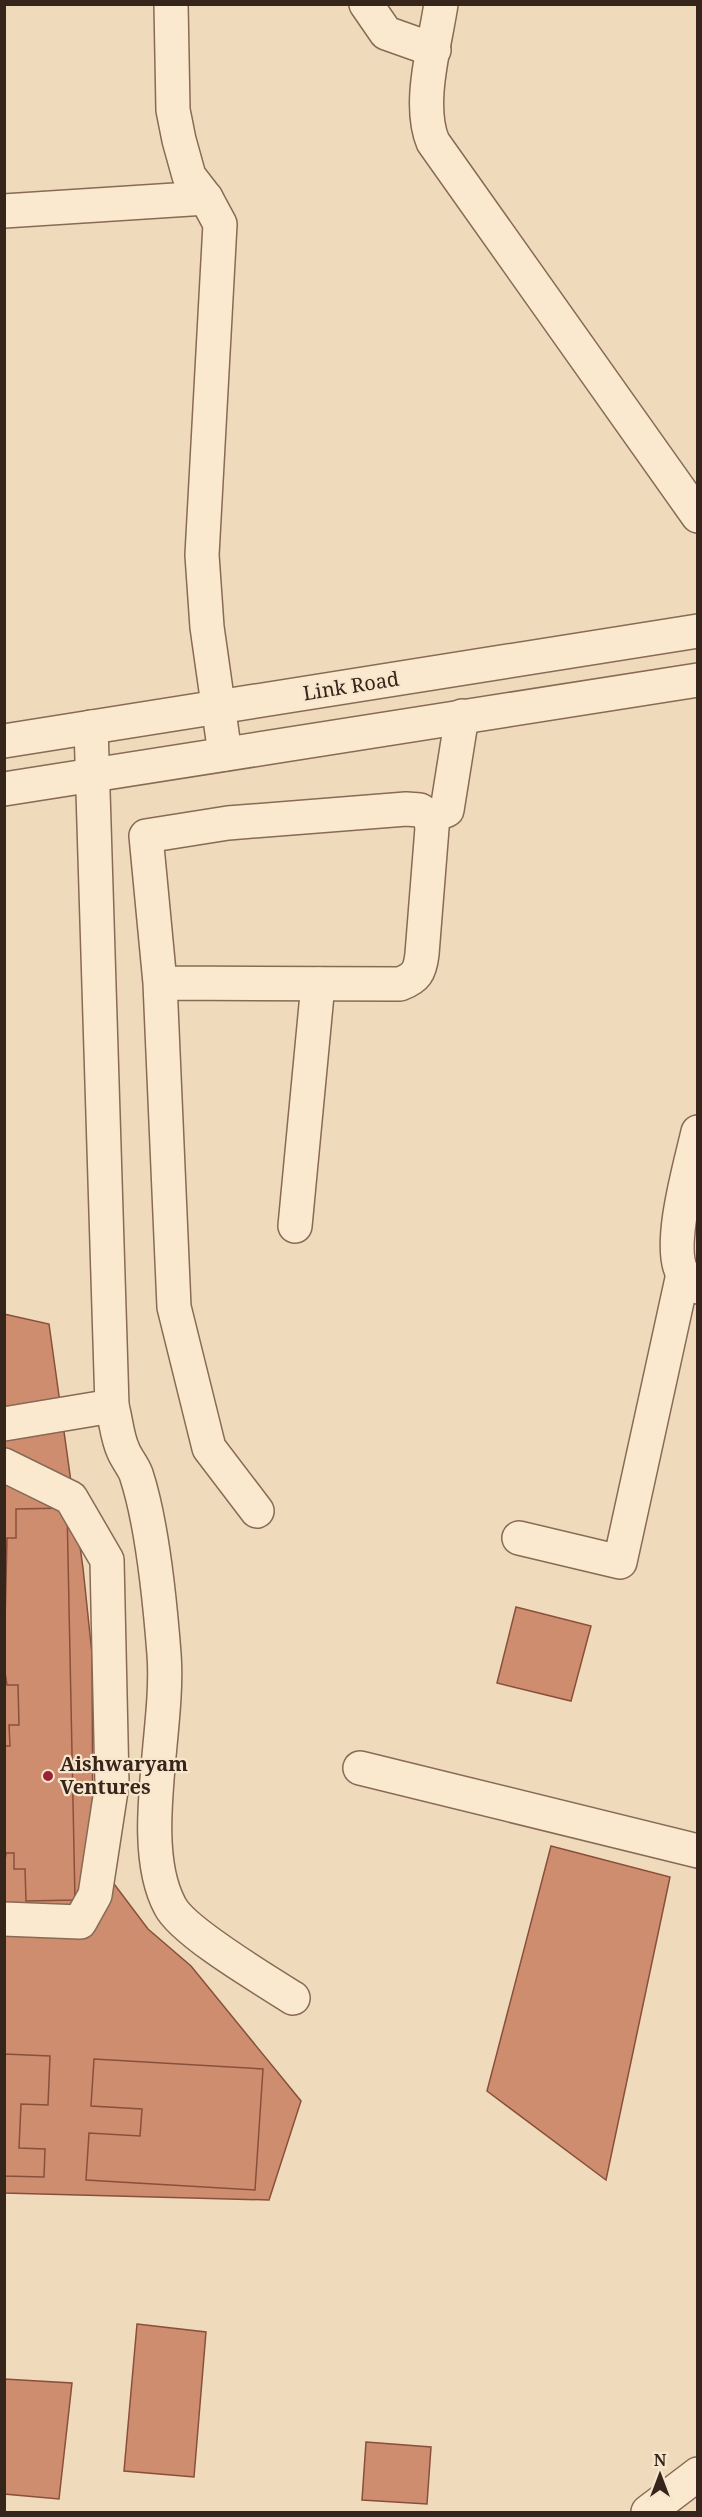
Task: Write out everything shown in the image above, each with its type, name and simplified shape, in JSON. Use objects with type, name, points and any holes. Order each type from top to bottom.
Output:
[{"type":"street","points":[[171,4],[172,110],[189,176],[206,198],[220,224],[202,555],[225,754]]},
{"type":"street","points":[[366,4],[386,33],[434,50]]},
{"type":"street","points":[[441,4],[426,109],[427,127],[433,142],[698,516]]},
{"type":"street","points":[[4,211],[206,198]]},
{"type":"street","name":"Link Road","points":[[4,741],[698,631]]},
{"type":"street","points":[[4,789],[698,680]]},
{"type":"street","points":[[430,818],[447,810],[462,717]]},
{"type":"street","points":[[91,727],[112,1406],[122,1448],[135,1473],[144,1512],[164,1656],[164,1714],[154,1857],[160,1885],[171,1909],[203,1938],[293,1998]]},
{"type":"street","points":[[160,983],[400,984],[413,979],[420,970],[432,828],[430,818],[420,810],[406,809],[228,823],[146,836],[160,983],[174,1307],[208,1448],[257,1511]]},
{"type":"street","points":[[295,1227],[318,984]]},
{"type":"street","points":[[519,1538],[620,1562],[690,1280],[677,1247],[680,1215],[698,1132]]},
{"type":"street","points":[[4,1424],[112,1406]]},
{"type":"street","points":[[4,1465],[71,1498],[107,1560],[112,1784],[95,1895],[80,1922],[4,1919]]},
{"type":"street","points":[[360,1768],[698,1851]]},
{"type":"street","points":[[648,2512],[698,2474]]},
{"type":"building","name":"Aishwaryam Ventures","points":[[4,1314],[49,1324],[83,1568],[92,1654],[93,1856],[148,1929],[191,1966],[301,2101],[269,2200],[4,2193]]},
{"type":"building","points":[[67,1508],[75,1900],[26,1901],[25,1869],[14,1869],[14,1853],[6,1853],[4,1869],[4,1746],[10,1746],[9,1725],[19,1725],[18,1685],[7,1685],[4,1666],[7,1538],[16,1538],[16,1509]]},
{"type":"building","points":[[516,1607],[591,1626],[571,1701],[497,1683]]},
{"type":"building","points":[[551,1846],[670,1877],[606,2180],[487,2091]]},
{"type":"building","points":[[4,2054],[50,2056],[48,2105],[21,2104],[19,2148],[45,2149],[44,2177],[4,2176]]},
{"type":"building","points":[[94,2059],[263,2069],[255,2190],[86,2180],[89,2133],[140,2136],[142,2109],[91,2106]]},
{"type":"building","points":[[137,2324],[206,2332],[194,2477],[124,2471]]},
{"type":"building","points":[[4,2379],[72,2383],[59,2499],[4,2494]]},
{"type":"building","points":[[366,2442],[431,2447],[427,2504],[362,2500]]},
{"type":"place","name":"Aishwaryam Ventures","points":[[48,1776]]}]
